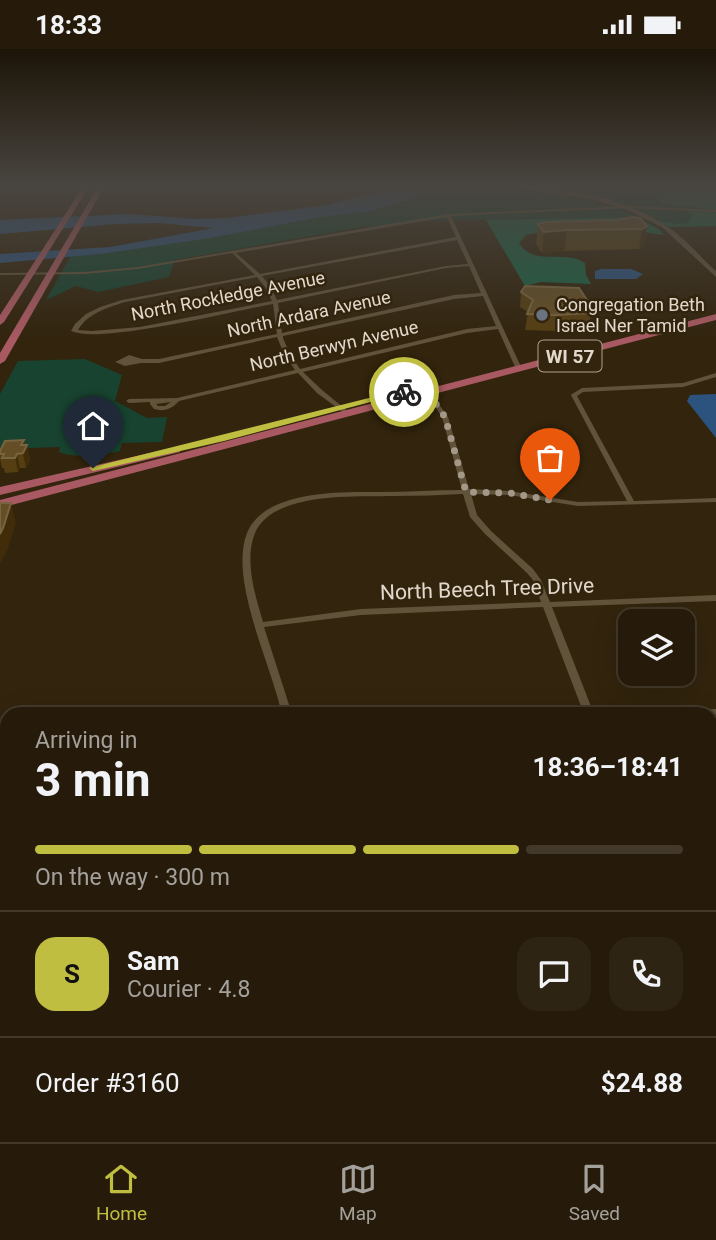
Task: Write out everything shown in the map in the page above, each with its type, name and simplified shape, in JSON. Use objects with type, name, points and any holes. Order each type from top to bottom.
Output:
[{"type":"main road","points":[[0,322],[53,238]]},
{"type":"main road","points":[[0,361],[73,238]]},
{"type":"main road","name":"WI 57","points":[[0,505],[716,310]]},
{"type":"main road","name":"WI 57","points":[[517,366],[716,317]]},
{"type":"main road","name":"WI 57","points":[[0,489],[344,411]]},
{"type":"street","points":[[0,274],[121,270],[314,238]]},
{"type":"street","points":[[259,275],[458,238],[517,366]]},
{"type":"street","points":[[676,238],[716,275]]},
{"type":"street","points":[[233,252],[259,275],[275,301],[280,335],[299,371],[344,411]]},
{"type":"street","name":"North Rockledge Avenue","points":[[259,275],[110,306],[86,317],[77,324],[74,332],[128,331],[446,267],[470,265]]},
{"type":"street","name":"North Ardara Avenue","points":[[141,361],[174,358],[454,297],[484,294]]},
{"type":"street","name":"North Berwyn Avenue","points":[[129,401],[177,400],[467,331],[500,327]]},
{"type":"street","points":[[631,502],[574,395],[583,390],[682,385],[716,375]]},
{"type":"street","points":[[419,392],[436,404],[445,417],[473,515],[481,526],[524,563],[537,580],[549,604],[586,707]]},
{"type":"street","points":[[286,707],[251,596],[247,546],[254,526],[277,508],[303,500],[332,496],[466,492],[510,493],[577,504],[716,500]]},
{"type":"street","name":"North Beech Tree Drive","points":[[260,625],[348,613],[716,598]]},
{"type":"green space","points":[[175,238],[300,238],[175,260],[169,277],[98,292],[76,286],[46,300],[72,254]]},
{"type":"green space","points":[[497,238],[523,238],[519,243],[533,254],[577,259],[585,263],[586,275],[591,284],[541,282],[525,286]]},
{"type":"green space","points":[[85,359],[122,375],[115,401],[147,418],[167,417],[162,442],[122,443],[120,451],[89,456],[59,452],[60,447],[0,449],[0,394],[18,361]]},
{"type":"water","points":[[159,238],[210,238],[100,254],[0,263],[0,254],[110,247]]},
{"type":"water","points":[[631,269],[643,274],[636,279],[595,279],[595,271]]},
{"type":"water","points":[[716,394],[716,438],[687,401],[690,395]]},
{"type":"building","points":[[525,286],[579,288],[587,300],[571,301],[591,313],[527,314],[533,300],[521,292]]},
{"type":"building","points":[[24,440],[21,445],[27,445],[23,453],[17,454],[15,458],[2,458],[4,454],[0,454],[0,451],[5,441]]},
{"type":"building","points":[[0,503],[11,503],[0,534]]},
{"type":"way so far","points":[[404,392],[416,389],[442,411],[466,492],[510,493],[550,500]]},
{"type":"place","name":"Congregation Beth Israel Ner Tamid","points":[[542,315]]},
{"type":"route","points":[[93,468],[221,439],[404,392]]}]
